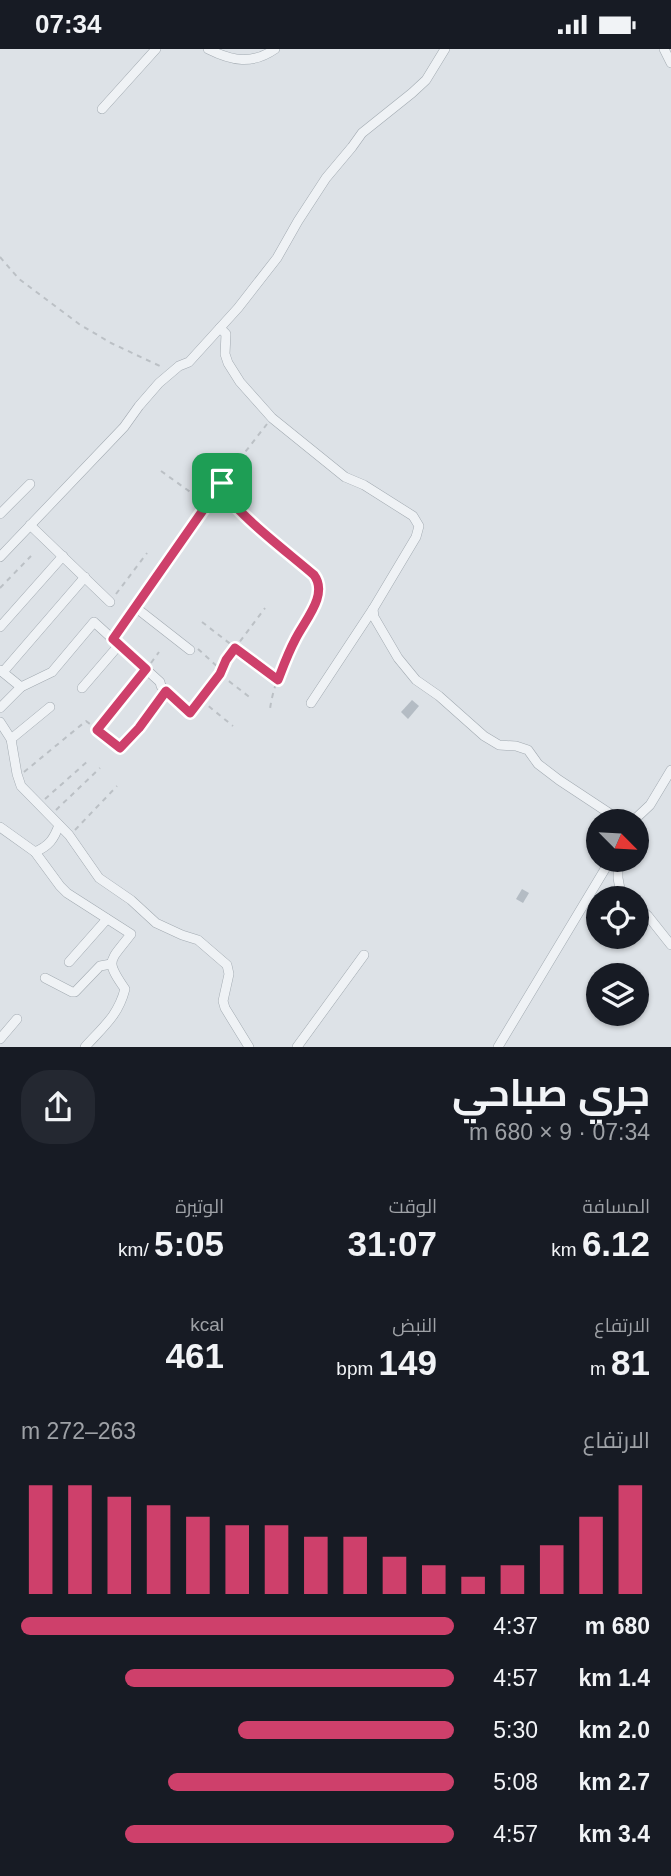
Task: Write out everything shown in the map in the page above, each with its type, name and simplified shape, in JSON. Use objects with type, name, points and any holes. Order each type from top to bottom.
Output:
[{"type":"street","points":[[102,109],[156,49]]},
{"type":"street","points":[[208,49],[246,61],[266,55],[275,49]]},
{"type":"street","points":[[0,557],[124,427],[159,383],[189,362],[220,328],[277,258],[312,199],[362,133],[426,80],[444,49]]},
{"type":"street","points":[[664,49],[671,63]]},
{"type":"street","points":[[220,328],[226,334],[225,354],[228,363],[240,383],[272,418],[345,477],[364,485],[413,516],[419,526],[416,537],[373,608],[311,703]]},
{"type":"street","points":[[0,514],[30,484]]},
{"type":"street","points":[[82,688],[116,642],[135,607],[219,486]]},
{"type":"street","points":[[30,525],[110,602]]},
{"type":"street","points":[[0,627],[63,557]]},
{"type":"street","points":[[21,687],[1,671],[85,577]]},
{"type":"street","points":[[135,607],[190,650]]},
{"type":"street","points":[[373,608],[373,617],[398,658],[416,680],[439,696],[484,736],[499,745],[528,750],[538,764],[558,781],[602,809]]},
{"type":"street","points":[[0,708],[21,687],[52,672],[94,622],[190,713]]},
{"type":"street","points":[[97,730],[146,669]]},
{"type":"street","points":[[11,739],[50,708]]},
{"type":"street","points":[[0,722],[11,739],[21,786],[69,835],[99,878],[156,923],[198,940],[227,965],[229,974],[223,1001],[248,1047]]},
{"type":"street","points":[[646,809],[671,770]]},
{"type":"street","points":[[35,852],[51,842],[59,825]]},
{"type":"street","points":[[1,831],[35,852],[60,886],[131,934],[113,957],[111,964],[125,989],[118,1011],[86,1047]]},
{"type":"street","points":[[498,1047],[604,872]]},
{"type":"street","points":[[649,917],[671,945]]},
{"type":"street","points":[[69,962],[107,919]]},
{"type":"street","points":[[297,1047],[364,955]]},
{"type":"street","points":[[45,978],[75,992],[100,966],[111,964]]},
{"type":"street","points":[[0,1039],[17,1019]]},
{"type":"path","points":[[0,257],[19,279],[79,324],[111,343],[173,372]]},
{"type":"path","points":[[270,709],[272,694],[296,638],[313,611],[319,582],[227,497],[219,486],[272,418]]},
{"type":"path","points":[[161,471],[207,504]]},
{"type":"path","points":[[110,602],[147,553]]},
{"type":"path","points":[[0,588],[31,556]]},
{"type":"path","points":[[190,713],[265,608]]},
{"type":"path","points":[[202,622],[278,680]]},
{"type":"path","points":[[190,650],[198,649],[252,699]]},
{"type":"path","points":[[146,669],[159,652]]},
{"type":"path","points":[[18,777],[86,721],[120,748],[139,728],[166,691]]},
{"type":"path","points":[[200,699],[233,726]]},
{"type":"path","points":[[39,804],[89,760]]},
{"type":"path","points":[[50,816],[100,768]]},
{"type":"path","points":[[69,835],[117,786]]},
{"type":"building","points":[[412,700],[419,706],[408,719],[401,712]]},
{"type":"building","points":[[522,889],[529,893],[523,903],[516,899]]},
{"type":"route","points":[[222,483],[227,497],[319,582],[313,611],[296,638],[278,680],[235,648],[220,674],[190,713],[166,691],[139,728],[120,748],[97,730],[146,669],[113,639],[222,483]]}]
